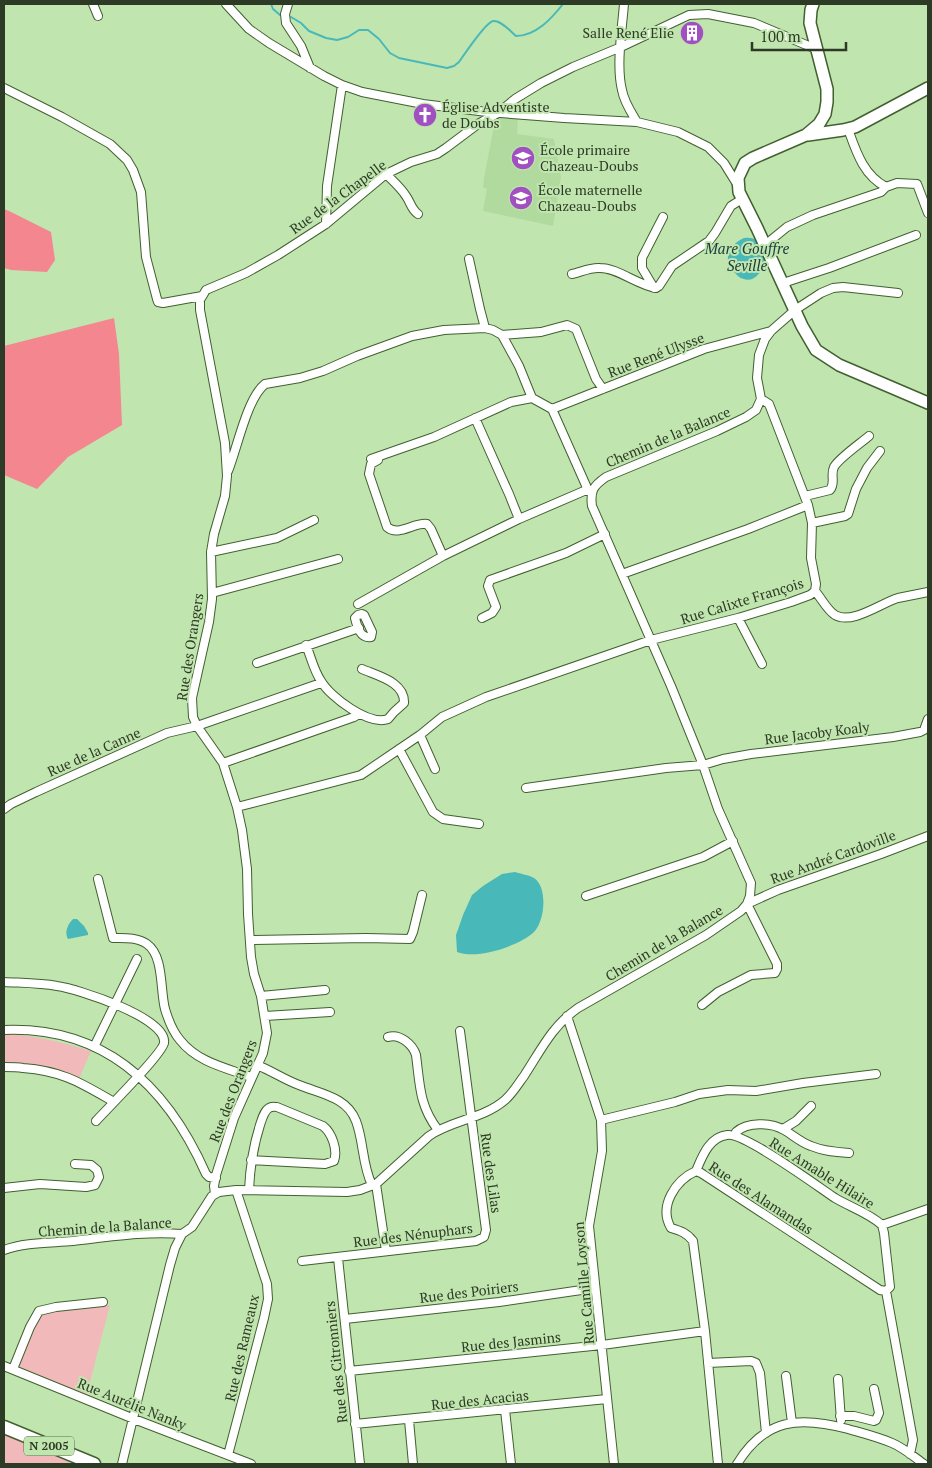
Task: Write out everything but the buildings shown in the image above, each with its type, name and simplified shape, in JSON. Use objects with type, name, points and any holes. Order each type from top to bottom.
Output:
[{"type":"main road","points":[[813,4],[810,23],[827,89],[825,114],[814,130],[806,135],[748,160],[740,171],[737,184],[742,199],[812,345],[821,354],[839,364],[928,403]]},
{"type":"main road","points":[[806,135],[848,129],[928,88]]},
{"type":"main road","name":"N 2005","points":[[4,1427],[94,1464]]},
{"type":"street","points":[[93,4],[98,16]]},
{"type":"street","points":[[226,4],[249,29],[269,44],[342,85],[362,92],[423,104],[498,113],[636,122],[678,132],[708,147],[724,163],[737,184]]},
{"type":"street","points":[[288,4],[285,14],[286,23],[301,46],[310,68]]},
{"type":"street","points":[[624,4],[620,71],[621,88],[625,102],[636,122]]},
{"type":"street","name":"Rue de la Chapelle","points":[[202,296],[206,290],[246,273],[278,255],[326,224],[386,174],[411,162],[437,154],[478,124],[498,113],[514,99],[561,73],[689,15],[708,14],[754,23],[816,49]]},
{"type":"street","points":[[326,224],[327,186],[342,85]]},
{"type":"street","points":[[4,88],[78,126],[110,144],[122,154],[133,170],[141,192],[146,257],[158,302],[163,303],[202,296]]},
{"type":"street","points":[[848,129],[865,168],[873,178],[886,186]]},
{"type":"street","points":[[386,174],[408,199],[411,208],[418,214]]},
{"type":"street","points":[[765,245],[787,227],[881,192],[886,186],[898,183],[914,182],[917,184],[928,213]]},
{"type":"street","points":[[572,274],[601,268],[609,269],[654,288],[659,286],[672,266],[709,241],[731,206],[742,199]]},
{"type":"street","points":[[654,288],[642,268],[642,258],[663,217]]},
{"type":"street","points":[[783,283],[829,268],[916,235]]},
{"type":"street","points":[[469,259],[486,328]]},
{"type":"street","points":[[761,399],[757,378],[759,354],[765,339],[771,331],[795,310],[821,293],[833,288],[898,293]]},
{"type":"street","name":"Rue des Orangers","points":[[202,296],[200,310],[225,443],[226,476],[225,496],[211,552],[212,593],[209,622],[192,698],[193,717],[197,726],[223,763],[237,808],[247,870],[250,940],[254,974],[261,996],[267,1033],[267,1040],[234,1118],[216,1178],[215,1194]]},
{"type":"street","points":[[502,335],[541,332],[567,325],[573,327],[576,329],[596,379],[603,389]]},
{"type":"street","points":[[226,476],[245,420],[254,399],[265,384],[300,378],[323,371],[357,356],[412,336],[444,330],[486,328],[502,335],[519,366],[532,398],[552,409],[590,491],[592,506],[651,640],[703,765],[718,809],[750,882],[750,896],[747,904],[777,964],[778,968],[775,973],[751,975],[718,992],[702,1005]]},
{"type":"street","name":"Rue René Ulysse","points":[[552,409],[704,349],[771,331]]},
{"type":"street","points":[[372,459],[434,437],[511,402],[532,398]]},
{"type":"street","name":"Chemin de la Balance","points":[[590,491],[606,477],[746,417],[756,410],[761,399]]},
{"type":"street","name":"Rue Calixte François","points":[[237,808],[361,775],[420,735],[442,717],[486,697],[651,640],[738,618],[810,595],[815,591],[816,584],[812,558],[812,523],[808,505],[769,404],[761,399]]},
{"type":"street","points":[[475,418],[509,494],[518,519]]},
{"type":"street","points":[[805,496],[830,490],[833,485],[833,473],[836,464],[868,436]]},
{"type":"street","points":[[812,523],[848,514],[858,484],[880,451]]},
{"type":"street","points":[[402,452],[371,464],[369,470],[381,506],[384,522],[388,529],[394,530],[420,523],[427,524],[443,556]]},
{"type":"street","points":[[358,604],[443,556],[518,519],[584,490],[590,491]]},
{"type":"street","points":[[622,574],[808,505]]},
{"type":"street","points":[[211,552],[277,538],[314,520]]},
{"type":"street","points":[[482,618],[492,613],[496,608],[488,586],[490,580],[566,553],[605,534]]},
{"type":"street","points":[[212,593],[338,559]]},
{"type":"street","points":[[815,591],[830,611],[837,616],[845,617],[860,615],[897,599],[928,592]]},
{"type":"street","points":[[738,618],[762,664]]},
{"type":"street","points":[[257,663],[358,628]]},
{"type":"street","points":[[306,645],[325,688],[359,714],[371,719],[385,721],[403,705],[402,690],[398,685],[362,669]]},
{"type":"street","name":"Rue de la Canne","points":[[4,809],[10,804],[44,788],[168,733],[197,726],[322,683]]},
{"type":"street","points":[[223,763],[359,714]]},
{"type":"street","name":"Rue Jacoby Koaly","points":[[526,788],[666,768],[703,765],[751,754],[893,737],[924,730],[928,719]]},
{"type":"street","points":[[420,735],[435,769]]},
{"type":"street","points":[[399,749],[433,812],[443,819],[479,824]]},
{"type":"street","name":"Rue André Cardoville","points":[[747,904],[778,890],[928,836]]},
{"type":"street","points":[[586,896],[703,857],[733,841]]},
{"type":"street","points":[[98,879],[113,938],[131,938],[141,941],[150,947],[159,962],[165,1009],[180,1040],[207,1061],[251,1077]]},
{"type":"street","points":[[250,940],[410,939],[422,895]]},
{"type":"street","name":"Chemin de la Balance","points":[[4,1250],[36,1244],[114,1236],[164,1233],[182,1234],[192,1226],[215,1194],[236,1190],[347,1192],[374,1185],[438,1130],[490,1110],[505,1100],[514,1090],[556,1027],[567,1016],[706,935],[747,904]]},
{"type":"street","points":[[94,1047],[137,959]]},
{"type":"street","points":[[4,982],[58,986],[96,996],[143,1018],[156,1027],[164,1036],[163,1048],[96,1121]]},
{"type":"street","points":[[261,996],[325,990]]},
{"type":"street","points":[[264,1016],[330,1012]]},
{"type":"street","name":"Rue Camille Loyson","points":[[567,1016],[601,1120],[602,1151],[589,1226],[614,1464]]},
{"type":"street","points":[[4,1030],[47,1033],[69,1038],[94,1047],[139,1076],[173,1114],[187,1136],[206,1174],[216,1178]]},
{"type":"street","name":"Rue des Lilas","points":[[460,1031],[486,1230]]},
{"type":"street","points":[[388,1037],[397,1036],[406,1041],[414,1050],[421,1096],[427,1114],[438,1130]]},
{"type":"street","points":[[257,1065],[298,1085],[333,1096],[348,1107],[356,1121],[368,1176],[374,1185],[386,1251]]},
{"type":"street","points":[[4,1067],[40,1069],[53,1072],[76,1080],[114,1102]]},
{"type":"street","points":[[601,1120],[676,1102],[699,1094],[728,1090],[756,1091],[876,1074]]},
{"type":"street","points":[[249,1190],[251,1160],[255,1141],[264,1114],[272,1106],[323,1126],[329,1131],[336,1154],[334,1161],[325,1164],[251,1160]]},
{"type":"street","points":[[783,1129],[796,1121],[811,1106]]},
{"type":"street","points":[[696,1171],[703,1154],[713,1142],[727,1134],[736,1135],[740,1128],[748,1125],[766,1125],[783,1129],[797,1140],[810,1146],[832,1152],[849,1153]]},
{"type":"street","name":"Rue Amable Hilaire","points":[[736,1135],[882,1225],[890,1287],[883,1291]]},
{"type":"street","points":[[4,1188],[40,1184],[80,1187],[95,1185],[99,1177],[97,1170],[91,1166],[75,1164]]},
{"type":"street","name":"Rue des Alamandas","points":[[718,1464],[705,1332],[693,1241],[683,1231],[671,1228],[668,1223],[668,1204],[677,1186],[691,1173],[696,1171],[701,1173],[883,1291]]},
{"type":"street","name":"Rue des Rameaux","points":[[228,1455],[268,1299],[268,1284],[236,1190]]},
{"type":"street","points":[[882,1225],[928,1209]]},
{"type":"street","name":"Rue des Nénuphars","points":[[302,1261],[476,1241],[484,1237],[486,1230]]},
{"type":"street","points":[[122,1464],[170,1265],[182,1234]]},
{"type":"street","name":"Rue des Citronniers","points":[[338,1258],[360,1464]]},
{"type":"street","name":"Rue des Poiriers","points":[[345,1320],[499,1302],[595,1288]]},
{"type":"street","points":[[883,1291],[913,1440],[910,1454]]},
{"type":"street","points":[[13,1369],[38,1311],[103,1302]]},
{"type":"street","name":"Rue des Jasmins","points":[[349,1371],[602,1345],[705,1332]]},
{"type":"street","points":[[708,1363],[751,1361],[756,1363],[760,1373],[766,1433]]},
{"type":"street","name":"Rue Aurélie Nanky","points":[[4,1366],[251,1464]]},
{"type":"street","points":[[786,1376],[792,1423]]},
{"type":"street","points":[[838,1379],[841,1427]]},
{"type":"street","points":[[840,1416],[854,1416],[876,1420],[879,1413],[874,1390]]},
{"type":"street","name":"Rue des Acacias","points":[[355,1424],[608,1399]]},
{"type":"street","points":[[506,1410],[511,1464]]},
{"type":"street","points":[[409,1420],[413,1464]]},
{"type":"street","points":[[737,1464],[753,1443],[766,1433],[785,1424],[801,1422],[824,1423],[891,1442],[924,1464]]},
{"type":"shaded area","name":"École primaire Chazeau-Doubs","points":[[501,116],[518,119],[517,134],[554,139],[561,177],[553,226],[483,211],[487,189],[483,187],[484,178],[495,121]]},
{"type":"shaded area","points":[[4,209],[51,232],[55,260],[47,272],[4,268]]},
{"type":"shaded area","points":[[114,318],[119,354],[122,425],[68,457],[37,489],[4,475],[4,346]]},
{"type":"shaded area","points":[[4,1034],[48,1040],[91,1051],[79,1079],[4,1065]]},
{"type":"shaded area","points":[[110,1305],[86,1397],[18,1369],[39,1315],[51,1310]]},
{"type":"shaded area","points":[[4,1427],[71,1455],[68,1464],[4,1464]]},
{"type":"water","name":"Mare Gouffre Seville","points":[[744,238],[755,239],[761,245],[764,253],[761,271],[756,277],[748,280],[739,277],[728,262],[731,248]]},
{"type":"water","points":[[515,872],[534,878],[541,889],[543,912],[538,927],[527,937],[508,947],[486,953],[465,954],[457,952],[456,935],[472,895],[502,874]]},
{"type":"water","points":[[73,919],[77,919],[84,926],[88,935],[68,939],[66,934],[67,928]]},
{"type":"waterway","points":[[271,4],[273,9],[280,15]]},
{"type":"waterway","points":[[291,17],[309,31],[337,40],[348,37],[359,30],[368,30],[379,39],[390,53],[399,58],[447,68],[459,62],[489,23],[496,21],[516,36],[523,35],[537,30],[563,4]]},
{"type":"place","name":"Salle René Elie","points":[[692,33]]},
{"type":"place","name":"Église Adventiste de Doubs","points":[[425,115]]},
{"type":"place","name":"École primaire Chazeau-Doubs","points":[[523,158]]},
{"type":"place","name":"École maternelle Chazeau-Doubs","points":[[521,198]]}]
